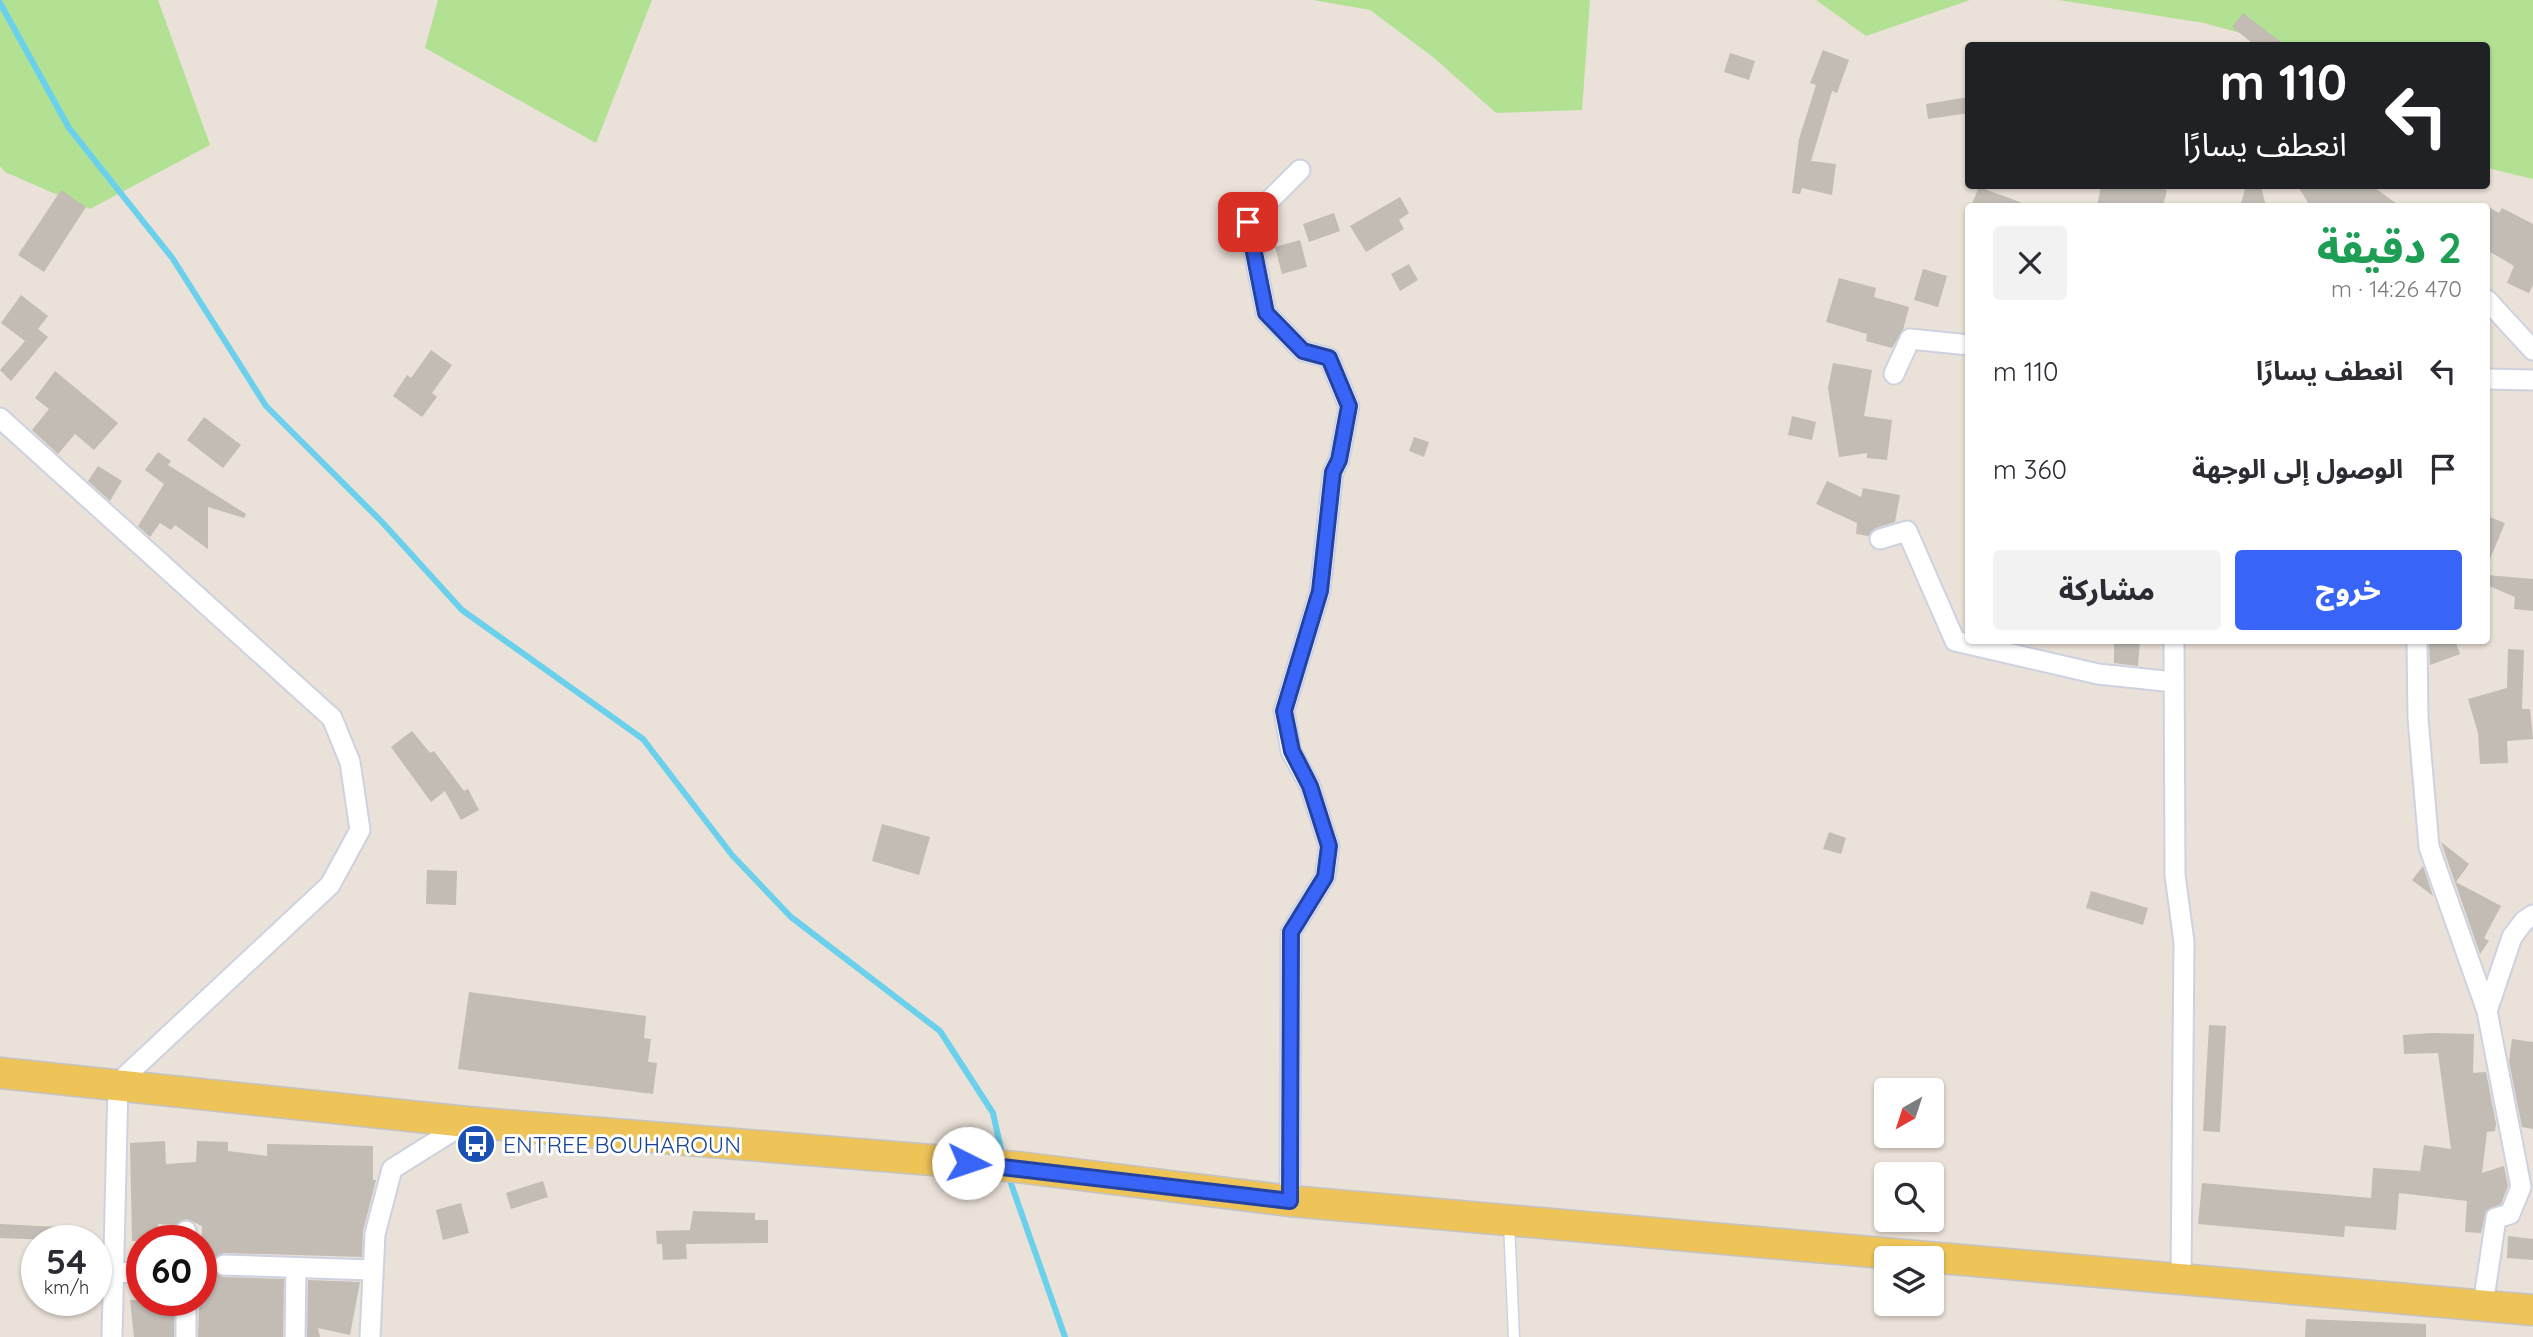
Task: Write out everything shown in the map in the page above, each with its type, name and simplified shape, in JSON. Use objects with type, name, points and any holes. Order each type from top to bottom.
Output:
[{"type":"main road","points":[[0,1073],[118,1083],[467,1122],[1018,1167],[1290,1201],[2533,1310]]},
{"type":"street","points":[[1290,1201],[1291,932],[1325,877],[1329,846],[1310,786],[1292,751],[1284,711],[1320,591],[1333,472],[1339,460],[1349,406],[1329,358],[1303,351],[1266,313],[1248,222],[1300,170]]},
{"type":"street","points":[[2490,303],[2533,350]]},
{"type":"street","points":[[1894,374],[1910,339],[1965,345]]},
{"type":"street","points":[[2490,379],[2533,380]]},
{"type":"street","points":[[0,418],[332,718],[351,762],[360,830],[330,885],[118,1083],[112,1337]]},
{"type":"street","points":[[1880,540],[1907,531],[1955,641],[1965,643]]},
{"type":"street","points":[[1968,644],[2098,674],[2175,682]]},
{"type":"street","points":[[2174,644],[2175,875],[2184,942],[2181,1281]]},
{"type":"street","points":[[2417,644],[2418,718],[2429,847],[2487,1011],[2521,1187],[2510,1214],[2496,1218],[2483,1305]]},
{"type":"street","points":[[2487,1011],[2512,937],[2533,915]]},
{"type":"street","points":[[370,1337],[371,1270],[375,1234],[392,1169],[467,1122]]},
{"type":"street","points":[[224,1265],[371,1270]]},
{"type":"street","points":[[295,1337],[296,1268]]},
{"type":"street","points":[[115,1272],[126,1272]]},
{"type":"street","points":[[186,1316],[186,1337]]},
{"type":"lane","points":[[1509,1220],[1514,1337]]},
{"type":"green space","points":[[0,0],[158,0],[210,145],[90,209],[5,172],[0,166]]},
{"type":"green space","points":[[438,0],[652,0],[596,143],[425,48]]},
{"type":"green space","points":[[1313,0],[1590,0],[1582,110],[1496,113],[1433,57],[1370,10]]},
{"type":"green space","points":[[1816,0],[1970,0],[1866,36]]},
{"type":"green space","points":[[2058,0],[2533,0],[2533,179],[2490,169],[2490,42],[2273,42],[2204,23]]},
{"type":"building","points":[[2243,13],[2281,42],[2251,42],[2232,27]]},
{"type":"building","points":[[1823,50],[1849,60],[1837,93],[1832,91],[1811,161],[1836,164],[1832,195],[1802,188],[1800,194],[1792,193],[1799,139],[1816,85],[1810,83]]},
{"type":"building","points":[[1730,53],[1755,61],[1749,80],[1724,72]]},
{"type":"building","points":[[1965,98],[1965,114],[1928,119],[1926,104]]},
{"type":"building","points":[[1978,189],[1984,189],[2023,203],[1972,203]]},
{"type":"building","points":[[2100,189],[2167,190],[2164,203],[2098,203]]},
{"type":"building","points":[[2245,189],[2262,189],[2265,203],[2241,203]]},
{"type":"building","points":[[2300,189],[2376,189],[2396,203],[2308,203]]},
{"type":"building","points":[[61,190],[86,207],[44,272],[18,255]]},
{"type":"building","points":[[1400,197],[1409,213],[1399,220],[1404,229],[1366,252],[1350,226]]},
{"type":"building","points":[[2490,208],[2499,213],[2502,208],[2533,224],[2533,285],[2529,293],[2507,283],[2514,266],[2490,252]]},
{"type":"building","points":[[1334,213],[1340,231],[1309,242],[1303,224]]},
{"type":"building","points":[[1300,240],[1307,267],[1282,274],[1275,247]]},
{"type":"building","points":[[1409,264],[1418,280],[1400,291],[1391,274]]},
{"type":"building","points":[[1923,269],[1947,276],[1938,307],[1914,300]]},
{"type":"building","points":[[1839,278],[1876,288],[1874,297],[1909,307],[1903,330],[1892,348],[1866,341],[1867,334],[1826,322]]},
{"type":"building","points":[[21,295],[48,316],[38,329],[48,337],[11,381],[0,370],[25,341],[1,323]]},
{"type":"building","points":[[431,350],[452,365],[432,393],[437,397],[422,417],[393,396],[407,375],[411,378]]},
{"type":"building","points":[[1833,363],[1872,370],[1864,416],[1892,420],[1887,460],[1867,458],[1867,453],[1839,457],[1828,388]]},
{"type":"building","points":[[55,371],[118,423],[94,450],[75,434],[58,454],[32,430],[49,409],[35,398]]},
{"type":"building","points":[[1792,416],[1816,422],[1812,440],[1788,435]]},
{"type":"building","points":[[204,417],[241,445],[223,468],[187,440]]},
{"type":"building","points":[[1414,437],[1429,442],[1424,457],[1409,451]]},
{"type":"building","points":[[158,452],[171,461],[168,465],[246,514],[244,518],[208,507],[208,549],[175,525],[171,530],[160,523],[150,537],[138,526],[164,484],[145,470]]},
{"type":"building","points":[[98,466],[122,481],[110,501],[88,481]]},
{"type":"building","points":[[1827,481],[1861,497],[1863,488],[1900,495],[1895,522],[1876,528],[1868,536],[1856,534],[1857,523],[1816,504]]},
{"type":"building","points":[[2490,517],[2505,523],[2490,559]]},
{"type":"building","points":[[2490,575],[2533,579],[2533,611],[2514,609],[2515,597],[2490,586]]},
{"type":"building","points":[[2114,644],[2140,644],[2138,666],[2114,663]]},
{"type":"building","points":[[2429,644],[2456,644],[2460,654],[2430,665]]},
{"type":"building","points":[[2508,649],[2524,650],[2522,709],[2530,709],[2533,739],[2507,741],[2508,763],[2480,764],[2478,733],[2468,699],[2507,688]]},
{"type":"building","points":[[412,731],[430,753],[434,751],[464,791],[468,789],[479,810],[461,820],[445,791],[431,802],[391,747]]},
{"type":"building","points":[[882,824],[930,837],[919,875],[872,861]]},
{"type":"building","points":[[1829,832],[1846,838],[1841,854],[1823,849]]},
{"type":"building","points":[[2441,842],[2469,864],[2456,882],[2501,906],[2484,938],[2489,941],[2480,954]]},
{"type":"building","points":[[2423,866],[2433,896],[2412,880]]},
{"type":"building","points":[[427,870],[457,871],[456,905],[426,904]]},
{"type":"building","points":[[2091,891],[2148,908],[2143,925],[2086,908]]},
{"type":"building","points":[[469,992],[646,1016],[644,1038],[651,1039],[648,1062],[657,1063],[653,1094],[458,1069]]},
{"type":"building","points":[[2209,1025],[2226,1026],[2220,1132],[2203,1131]]},
{"type":"building","points":[[2474,1034],[2473,1073],[2486,1072],[2496,1124],[2495,1131],[2487,1132],[2482,1173],[2504,1166],[2508,1186],[2501,1204],[2486,1211],[2481,1233],[2465,1232],[2467,1201],[2399,1193],[2396,1230],[2345,1226],[2344,1237],[2198,1224],[2202,1183],[2371,1198],[2373,1168],[2420,1171],[2424,1145],[2451,1149],[2438,1053],[2404,1054],[2403,1035]]},
{"type":"building","points":[[2512,1039],[2533,1042],[2533,1129],[2522,1127],[2509,1061]]},
{"type":"building","points":[[165,1141],[166,1164],[196,1162],[197,1141],[228,1142],[228,1151],[267,1156],[267,1144],[373,1146],[373,1180],[376,1180],[363,1231],[362,1257],[224,1253],[217,1257],[217,1225],[200,1225],[187,1219],[176,1225],[132,1225],[130,1143]]},
{"type":"building","points":[[543,1181],[548,1197],[511,1209],[506,1193]]},
{"type":"building","points":[[461,1203],[469,1233],[443,1240],[436,1210]]},
{"type":"building","points":[[693,1211],[755,1213],[755,1220],[768,1220],[768,1243],[686,1244],[687,1259],[663,1260],[662,1244],[657,1244],[656,1231],[690,1230]]},
{"type":"building","points":[[0,1224],[21,1225],[21,1239],[0,1238]]},
{"type":"building","points":[[2508,1236],[2533,1239],[2533,1260],[2507,1258]]},
{"type":"building","points":[[217,1273],[223,1277],[284,1279],[283,1337],[198,1337],[199,1316],[217,1316]]},
{"type":"building","points":[[308,1280],[360,1282],[350,1335],[318,1328],[320,1337],[307,1337]]},
{"type":"building","points":[[132,1316],[174,1316],[174,1337],[134,1337]]},
{"type":"building","points":[[2306,1319],[2426,1324],[2426,1337],[2305,1337]]},
{"type":"waterway","points":[[0,3],[69,128],[173,259],[266,406],[382,522],[462,610],[643,739],[732,855],[791,917],[940,1031],[993,1113],[1003,1158]]},
{"type":"waterway","points":[[1008,1175],[1065,1337]]},
{"type":"place","name":"ENTREE BOUHAROUN","points":[[476,1144]]},
{"type":"route","points":[[968,1163],[1290,1201],[1291,932],[1325,877],[1329,846],[1310,786],[1292,751],[1284,711],[1320,591],[1333,472],[1339,460],[1349,406],[1329,358],[1303,351],[1266,313],[1248,222]]}]
